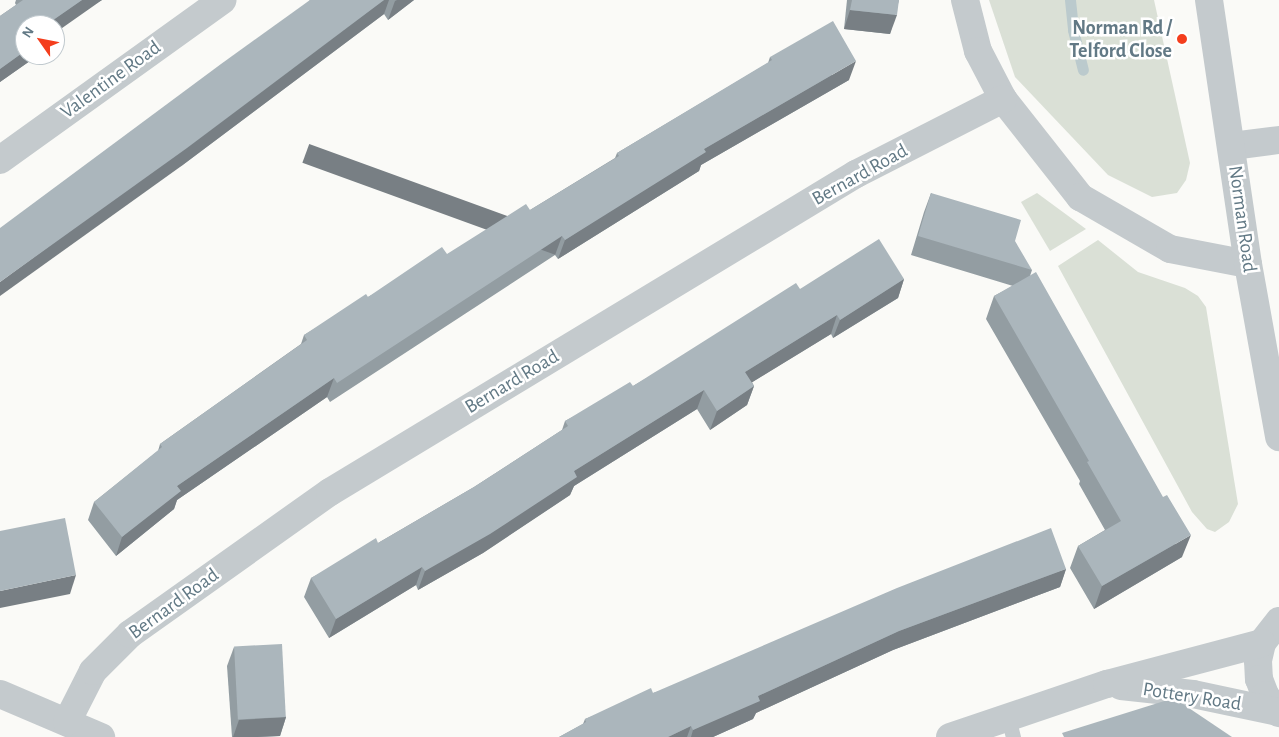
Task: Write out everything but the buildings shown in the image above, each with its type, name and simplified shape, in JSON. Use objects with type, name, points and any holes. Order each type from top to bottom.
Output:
[{"type":"street","name":"Valentine Road","points":[[0,160],[223,0]]},
{"type":"street","points":[[965,0],[978,51],[1003,99],[1080,197],[1170,249],[1248,264]]},
{"type":"street","name":"Norman Road","points":[[1209,0],[1248,264],[1279,437]]},
{"type":"street","name":"Bernard Road","points":[[67,722],[93,671],[130,634],[330,492],[856,174],[1003,99]]},
{"type":"street","points":[[1232,146],[1279,140]]},
{"type":"street","points":[[1278,713],[1265,696],[1258,679],[1262,643],[1279,621]]},
{"type":"street","name":"Pottery Road","points":[[950,737],[1010,727],[1107,684],[1262,643]]},
{"type":"street","name":"Pottery Road","points":[[1107,684],[1193,694],[1278,713]]},
{"type":"street","points":[[0,694],[101,737]]},
{"type":"shaded area","points":[[989,0],[1154,0],[1190,163],[1186,180],[1177,193],[1152,197],[1108,175],[1015,77]]},
{"type":"shaded area","points":[[1037,193],[1086,229],[1050,251],[1021,202]]},
{"type":"shaded area","points":[[1098,240],[1138,272],[1185,288],[1198,296],[1206,307],[1238,504],[1229,522],[1215,532],[1207,529],[1192,512],[1058,266]]},
{"type":"waterway","points":[[1070,0],[1073,30],[1083,70]]},
{"type":"place","name":"Norman Rd / Telford Close","points":[[1182,39]]}]
